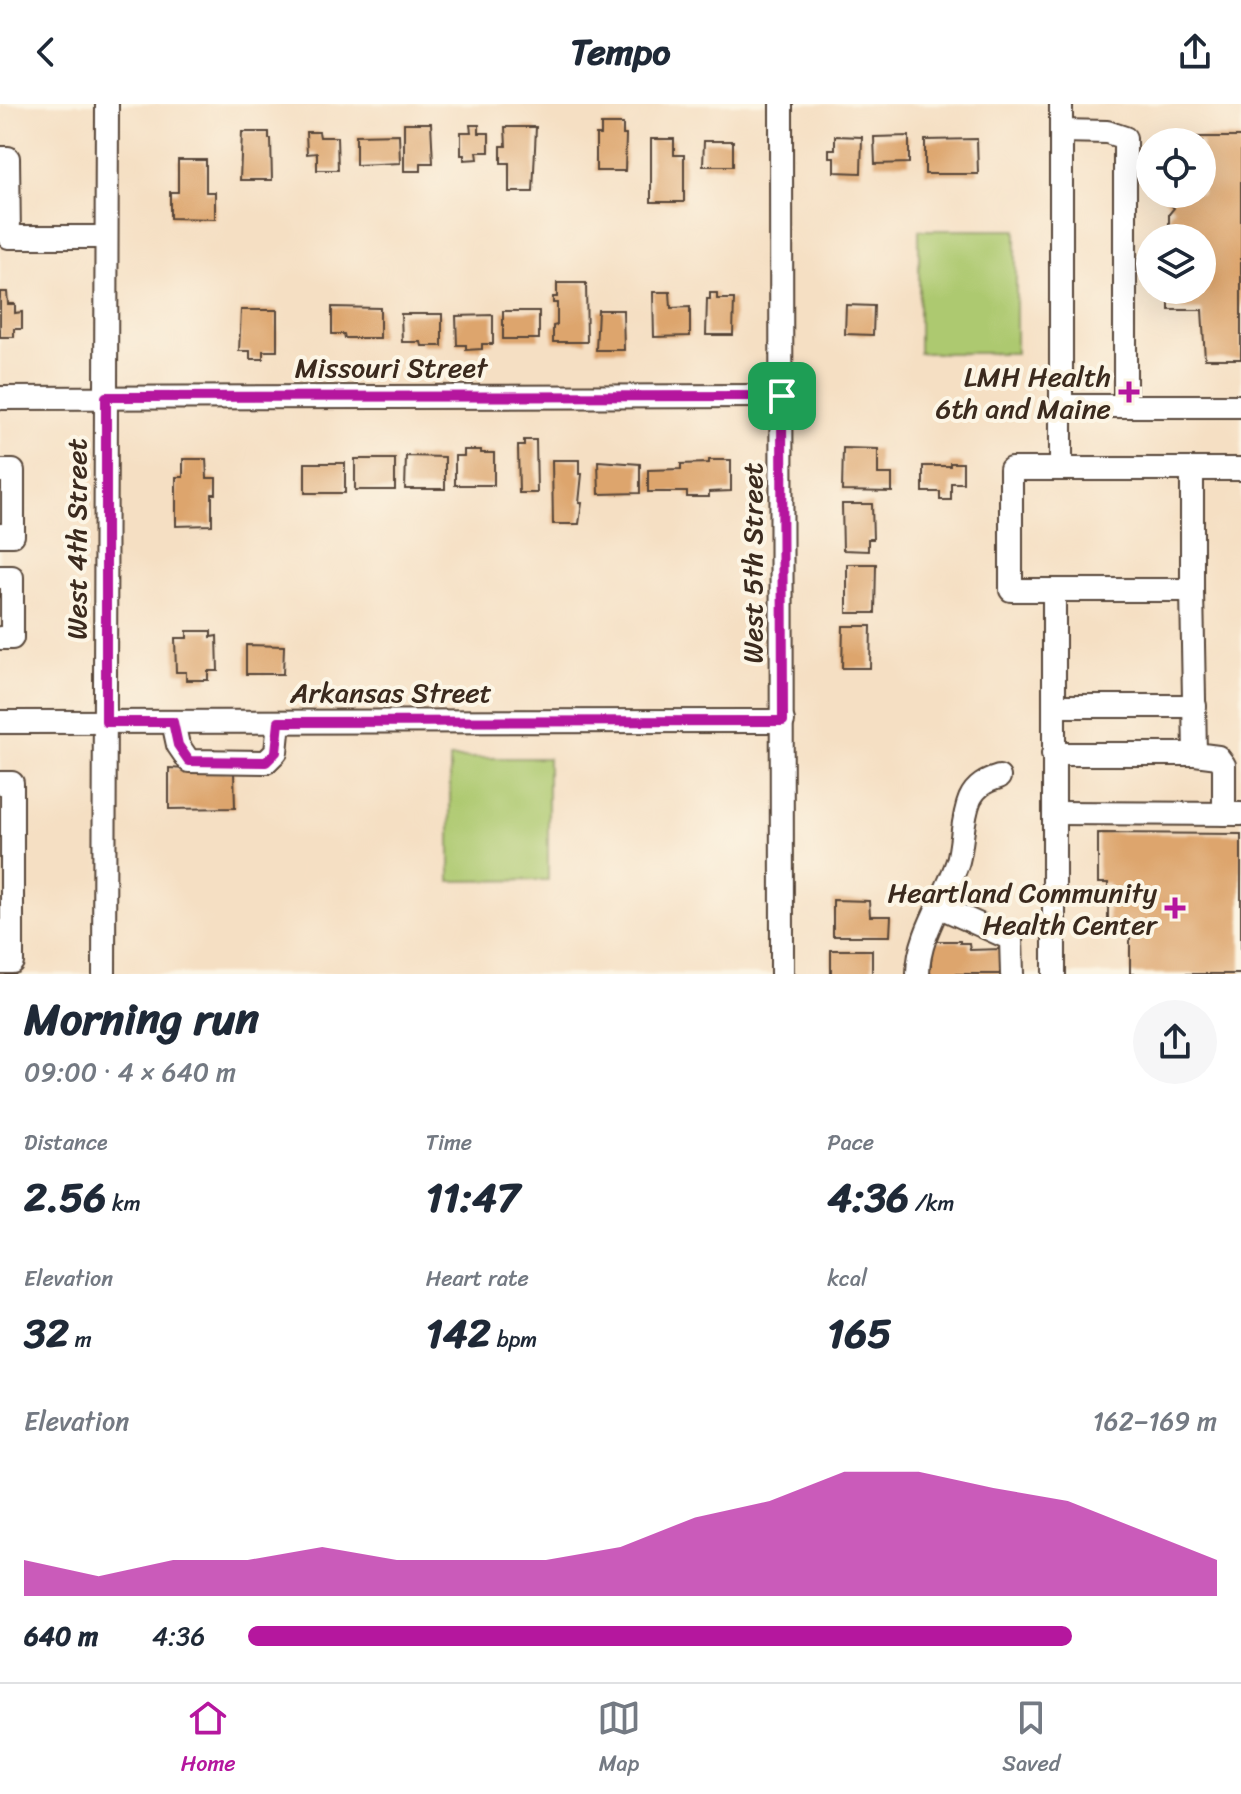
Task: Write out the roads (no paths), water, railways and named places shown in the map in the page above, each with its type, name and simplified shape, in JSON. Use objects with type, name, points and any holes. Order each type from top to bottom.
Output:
[{"type":"street","name":"West 4th Street","points":[[104,974],[107,104]]},
{"type":"street","name":"West 5th Street","points":[[781,104],[782,974]]},
{"type":"street","points":[[1061,104],[1061,469]]},
{"type":"street","points":[[1061,131],[1107,132],[1125,138],[1125,406]]},
{"type":"street","points":[[0,158],[8,158],[9,237],[106,237]]},
{"type":"street","name":"Missouri Street","points":[[0,398],[782,396]]},
{"type":"street","points":[[1061,406],[1241,406]]},
{"type":"street","points":[[1192,590],[1011,590],[1011,469],[1241,469]]},
{"type":"street","points":[[1192,469],[1195,754]]},
{"type":"street","points":[[0,471],[13,471],[13,535],[0,535]]},
{"type":"street","points":[[0,577],[12,577],[12,638],[0,638]]},
{"type":"street","points":[[1054,590],[1054,974]]},
{"type":"street","points":[[1054,706],[1195,706]]},
{"type":"street","name":"Arkansas Street","points":[[0,722],[783,721]]},
{"type":"street","points":[[173,722],[178,745],[189,761],[234,763],[266,762],[276,752],[279,722]]},
{"type":"street","points":[[1053,754],[1195,754],[1218,757],[1224,765],[1232,814],[1054,813]]},
{"type":"street","points":[[918,974],[924,945],[957,862],[970,799],[982,783],[999,777]]},
{"type":"street","points":[[0,783],[12,783],[12,962],[0,962]]},
{"type":"street","points":[[938,906],[1011,939],[1012,974]]},
{"type":"place","name":"LMH Health 6th and Maine","points":[[1129,392]]},
{"type":"place","name":"Heartland Community Health Center","points":[[1175,908]]}]
